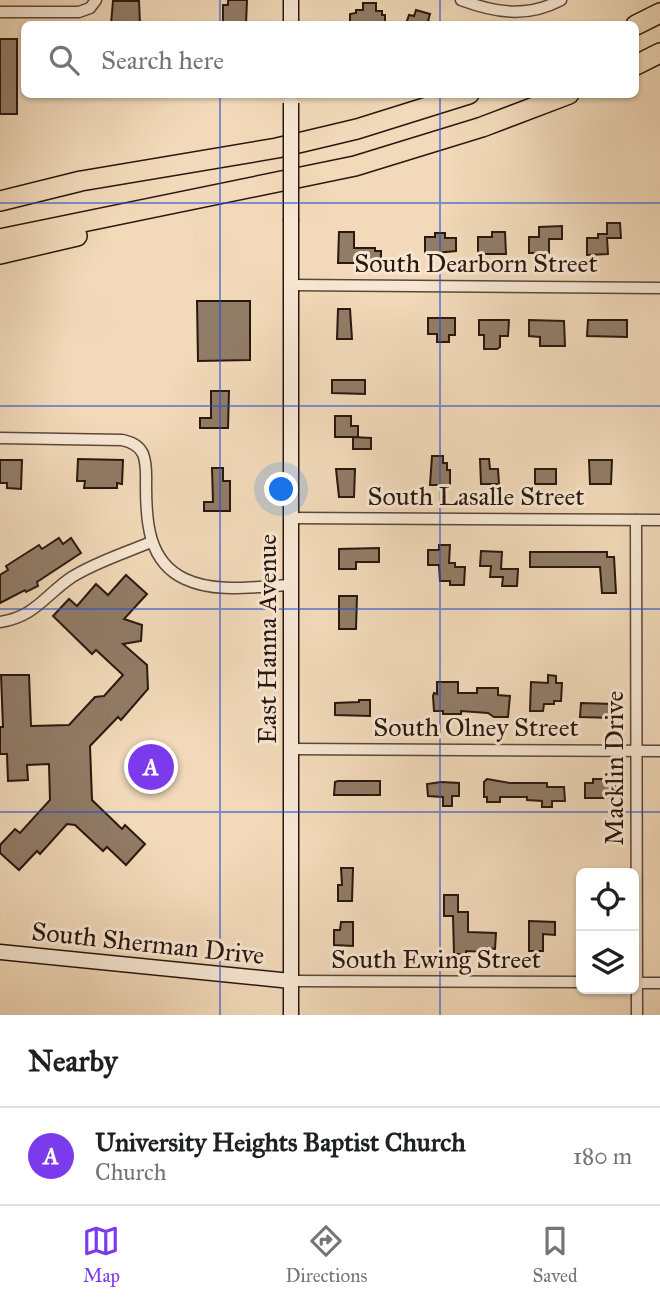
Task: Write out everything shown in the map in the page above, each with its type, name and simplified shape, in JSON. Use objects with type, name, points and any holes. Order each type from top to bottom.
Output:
[{"type":"highway","points":[[639,23],[660,13]]},
{"type":"highway","points":[[639,63],[660,53]]},
{"type":"highway","points":[[0,190],[81,181],[277,148],[370,125],[456,98]]},
{"type":"highway","points":[[0,254],[401,153],[482,127],[558,98]]},
{"type":"highway","points":[[0,201],[81,181]]},
{"type":"highway","points":[[0,239],[275,184]]},
{"type":"main road","points":[[291,0],[291,21]]},
{"type":"main road","name":"East Hanna Avenue","points":[[291,99],[291,1015]]},
{"type":"main road","name":"South Sherman Drive","points":[[0,952],[291,981]]},
{"type":"street","points":[[461,0],[495,11],[525,12],[544,8],[561,0]]},
{"type":"street","points":[[525,0],[525,12]]},
{"type":"street","points":[[0,12],[79,12],[96,2]]},
{"type":"street","name":"South Dearborn Street","points":[[291,285],[660,288]]},
{"type":"street","points":[[0,438],[132,442],[144,455],[147,526],[151,542],[169,568],[183,579],[220,588],[291,585]]},
{"type":"street","name":"South Lasalle Street","points":[[291,518],[660,520]]},
{"type":"street","name":"Macklin Drive","points":[[635,931],[636,520]]},
{"type":"street","points":[[0,622],[27,615],[83,570],[151,542]]},
{"type":"street","name":"South Olney Street","points":[[292,749],[660,751]]},
{"type":"street","name":"South Ewing Street","points":[[291,981],[576,982]]},
{"type":"street","points":[[639,983],[660,983]]},
{"type":"street","name":"Macklin Drive","points":[[636,994],[637,1015]]},
{"type":"building","points":[[228,0],[247,0],[246,21],[223,21],[223,5],[228,5]]},
{"type":"building","points":[[113,1],[139,1],[140,21],[111,21]]},
{"type":"building","points":[[363,3],[376,3],[376,11],[382,11],[385,21],[350,21],[350,14],[363,10]]},
{"type":"building","points":[[416,10],[430,14],[428,21],[407,21],[409,15],[414,16]]},
{"type":"building","points":[[0,39],[17,39],[17,114],[0,114]]},
{"type":"building","points":[[607,223],[620,223],[621,238],[607,238],[608,254],[587,255],[587,238],[598,238],[598,234],[607,234]]},
{"type":"building","points":[[562,226],[562,239],[549,239],[549,253],[529,253],[529,237],[539,237],[539,227]]},
{"type":"building","points":[[339,232],[354,232],[354,248],[375,248],[375,251],[381,251],[381,263],[338,263]]},
{"type":"building","points":[[492,232],[505,232],[506,254],[478,254],[478,237],[492,237]]},
{"type":"building","points":[[435,233],[445,233],[445,238],[456,238],[456,251],[425,254],[425,237],[435,237]]},
{"type":"building","points":[[197,301],[250,301],[250,360],[198,361]]},
{"type":"building","points":[[338,309],[350,309],[352,339],[337,339]]},
{"type":"building","points":[[428,318],[455,318],[455,335],[449,335],[449,342],[437,342],[437,334],[428,334]]},
{"type":"building","points":[[479,320],[509,320],[508,336],[500,336],[500,347],[484,349],[484,335],[479,335]]},
{"type":"building","points":[[529,320],[564,321],[565,346],[540,346],[540,337],[529,336]]},
{"type":"building","points":[[588,320],[627,320],[627,337],[587,336]]},
{"type":"building","points":[[332,380],[365,380],[365,394],[332,393]]},
{"type":"building","points":[[211,391],[229,391],[228,428],[200,428],[200,418],[211,418]]},
{"type":"building","points":[[335,416],[351,416],[351,426],[358,426],[358,437],[335,437]]},
{"type":"building","points":[[353,437],[371,438],[371,449],[353,449]]},
{"type":"building","points":[[432,456],[443,456],[443,463],[447,463],[447,470],[450,470],[450,485],[430,485]]},
{"type":"building","points":[[78,459],[123,460],[122,484],[117,483],[117,488],[84,488],[85,481],[77,481]]},
{"type":"building","points":[[480,459],[489,459],[490,469],[498,469],[499,484],[481,484]]},
{"type":"building","points":[[0,460],[22,460],[21,489],[7,488],[7,483],[0,483]]},
{"type":"building","points":[[589,460],[612,460],[611,484],[590,484]]},
{"type":"building","points":[[212,468],[223,468],[223,481],[230,481],[230,511],[204,511],[204,502],[213,502]]},
{"type":"building","points":[[336,469],[355,469],[354,497],[339,497]]},
{"type":"building","points":[[535,469],[556,469],[556,484],[535,484]]},
{"type":"building","points":[[59,538],[63,544],[71,538],[81,553],[37,582],[38,586],[0,603],[0,575],[8,570],[6,566],[39,545],[42,549]]},
{"type":"building","points":[[439,545],[450,545],[449,563],[455,563],[455,567],[465,567],[464,585],[450,585],[450,581],[440,581],[439,565],[428,565],[428,550],[439,550]]},
{"type":"building","points":[[379,548],[379,562],[356,562],[356,569],[339,569],[339,549]]},
{"type":"building","points":[[481,551],[502,552],[501,569],[518,569],[517,586],[502,586],[503,577],[490,577],[491,566],[480,566]]},
{"type":"building","points":[[530,552],[607,552],[607,557],[614,557],[616,593],[602,593],[600,567],[530,567]]},
{"type":"building","points":[[126,575],[147,594],[124,619],[142,625],[141,641],[123,644],[147,665],[148,689],[121,720],[118,717],[90,746],[92,800],[122,829],[125,825],[145,844],[126,865],[107,847],[103,851],[75,825],[67,824],[40,854],[37,851],[19,870],[0,853],[0,845],[15,829],[20,833],[50,800],[49,764],[27,765],[28,780],[8,781],[7,754],[0,754],[0,727],[3,727],[1,675],[29,675],[31,726],[69,725],[95,697],[104,696],[123,675],[96,650],[92,654],[53,616],[69,599],[77,606],[96,584],[108,595]]},
{"type":"building","points":[[339,596],[357,596],[356,629],[339,629]]},
{"type":"building","points":[[548,675],[556,676],[556,683],[562,683],[561,701],[544,704],[543,711],[530,711],[531,682],[548,683]]},
{"type":"building","points":[[437,682],[458,682],[458,693],[477,693],[477,688],[498,688],[498,695],[510,696],[508,717],[494,717],[488,713],[461,711],[461,714],[443,714],[443,711],[434,711],[433,696],[434,693],[437,694]]},
{"type":"building","points":[[370,700],[370,716],[335,715],[335,703]]},
{"type":"building","points":[[581,703],[613,704],[613,718],[580,717]]},
{"type":"building","points":[[487,779],[510,783],[547,783],[547,787],[564,787],[565,801],[552,801],[552,807],[542,807],[542,801],[527,800],[527,797],[500,797],[500,802],[487,802],[487,797],[484,797],[484,782]]},
{"type":"building","points":[[593,779],[608,779],[608,784],[615,784],[615,798],[585,798],[585,783],[593,783]]},
{"type":"building","points":[[380,781],[380,795],[334,795],[335,782]]},
{"type":"building","points":[[459,783],[459,796],[452,796],[452,806],[443,806],[443,797],[428,796],[427,784]]},
{"type":"building","points":[[341,868],[353,868],[352,901],[338,901],[338,885],[342,885]]},
{"type":"building","points":[[444,895],[458,895],[458,912],[468,912],[468,932],[496,933],[495,949],[454,954],[453,916],[444,916]]},
{"type":"building","points":[[529,921],[555,922],[555,935],[543,934],[543,951],[529,951]]},
{"type":"building","points":[[341,922],[353,922],[353,946],[334,945],[334,930],[340,930]]},
{"type":"place","name":"University Heights Baptist Church","points":[[151,767]]}]
